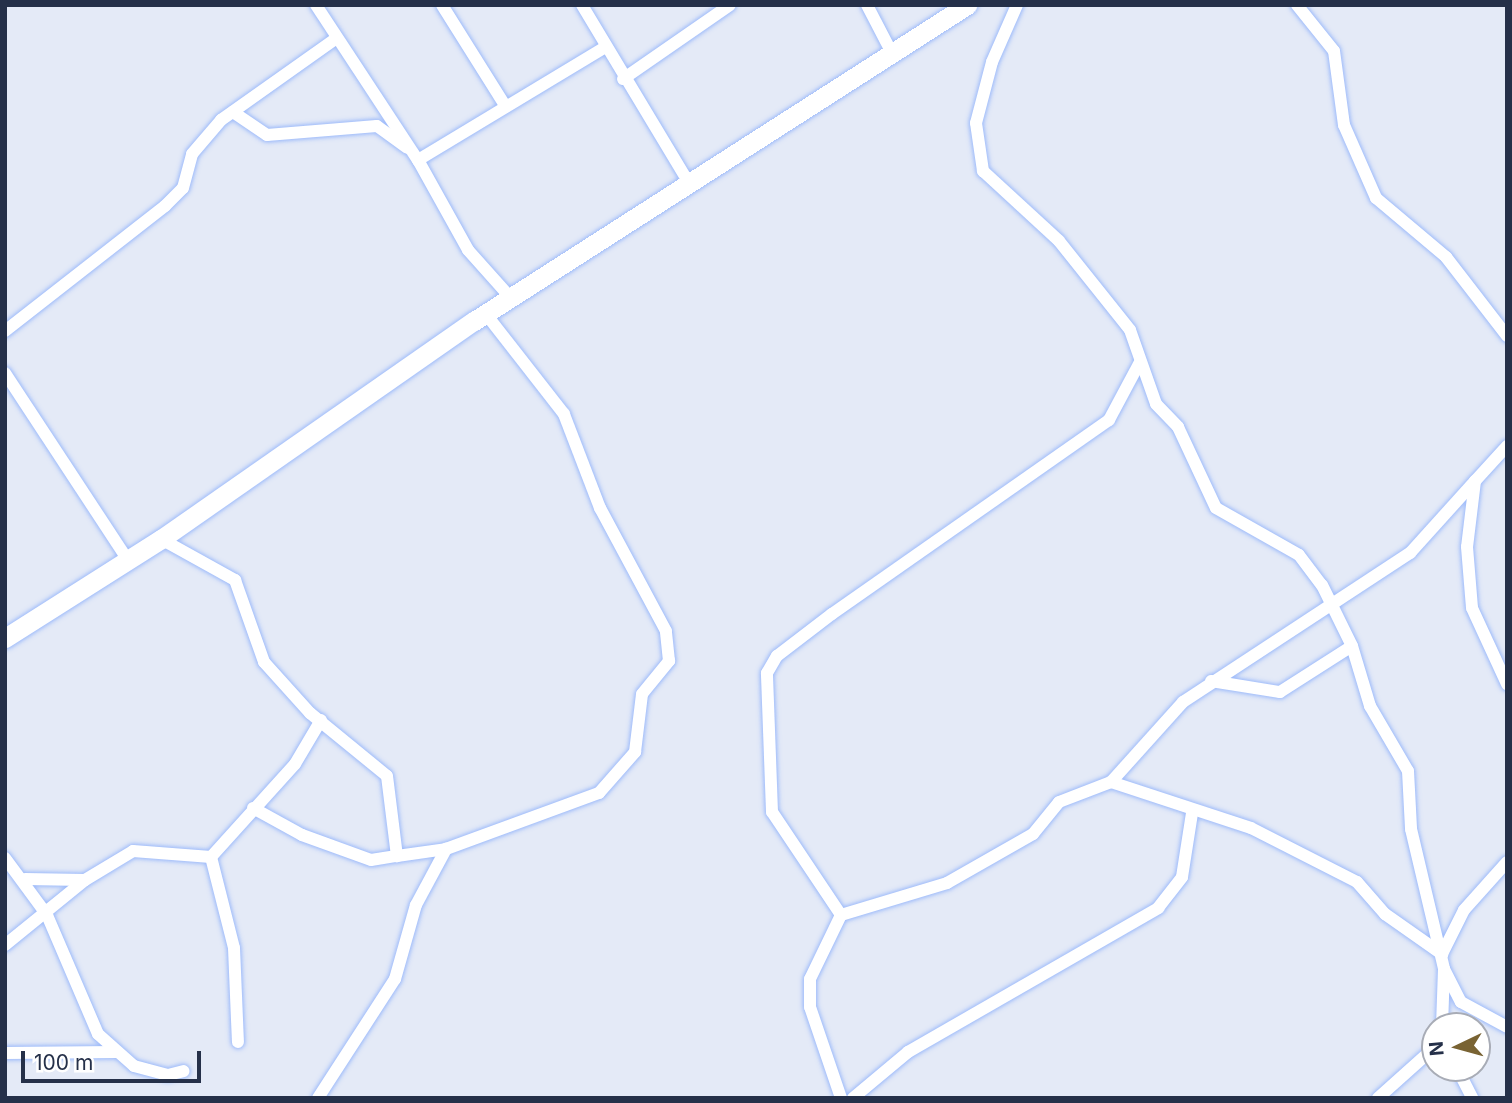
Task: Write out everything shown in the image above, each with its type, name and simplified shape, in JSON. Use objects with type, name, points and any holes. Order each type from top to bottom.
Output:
[{"type":"main road","points":[[5,638],[161,540],[485,313],[690,185],[967,5]]},
{"type":"street","points":[[316,5],[415,156],[468,250],[510,297]]},
{"type":"street","points":[[442,5],[506,107]]},
{"type":"street","points":[[582,5],[623,79],[690,185]]},
{"type":"street","points":[[623,79],[730,5]]},
{"type":"street","points":[[867,5],[892,53]]},
{"type":"street","points":[[1017,5],[975,123],[983,170],[1090,276],[1130,330],[1140,362],[1216,508],[1299,555],[1330,603],[1352,646],[1370,706],[1408,771],[1412,829],[1442,954],[1442,1012]]},
{"type":"street","points":[[1297,5],[1334,51],[1344,125],[1376,198],[1446,257],[1507,336]]},
{"type":"street","points":[[5,331],[165,206],[183,188],[192,154],[233,112],[337,38]]},
{"type":"street","points":[[415,156],[506,107],[606,47]]},
{"type":"street","points":[[233,112],[267,135],[377,126],[415,156]]},
{"type":"street","points":[[253,808],[302,835],[371,860],[446,849],[598,793],[624,772],[635,752],[642,694],[666,668],[671,647],[600,508],[564,415],[485,313]]},
{"type":"street","points":[[841,915],[772,812],[767,673],[777,656],[964,516],[1030,480],[1047,458],[1109,420],[1140,362]]},
{"type":"street","points":[[5,373],[128,560]]},
{"type":"street","points":[[841,1098],[810,1007],[810,979],[841,915],[947,883],[1033,834],[1059,802],[1111,782],[1211,681],[1410,553],[1507,446]]},
{"type":"street","points":[[1475,481],[1467,547],[1472,608],[1507,684]]},
{"type":"street","points":[[161,540],[235,580],[264,662],[321,720],[387,776],[397,856]]},
{"type":"street","points":[[1211,681],[1280,692],[1352,646]]},
{"type":"street","points":[[211,857],[295,764],[321,720]]},
{"type":"street","points":[[1111,782],[1192,813],[1251,828],[1357,882],[1385,914],[1442,954]]},
{"type":"street","points":[[853,1098],[908,1052],[1158,908],[1182,877],[1192,813]]},
{"type":"street","points":[[318,1098],[395,979],[416,905],[446,849]]},
{"type":"street","points":[[5,945],[47,915],[85,880],[133,851],[211,857]]},
{"type":"street","points":[[211,857],[234,948],[238,1042]]},
{"type":"street","points":[[5,858],[25,879],[47,915],[98,1034],[134,1066],[167,1075],[184,1070]]},
{"type":"street","points":[[1442,954],[1464,909],[1507,862]]},
{"type":"street","points":[[25,879],[85,880]]},
{"type":"street","points":[[1444,969],[1461,1002],[1507,1027]]},
{"type":"street","points":[[5,1053],[116,1052]]},
{"type":"street","points":[[1378,1098],[1421,1060]]},
{"type":"street","points":[[1464,1082],[1472,1098]]}]
